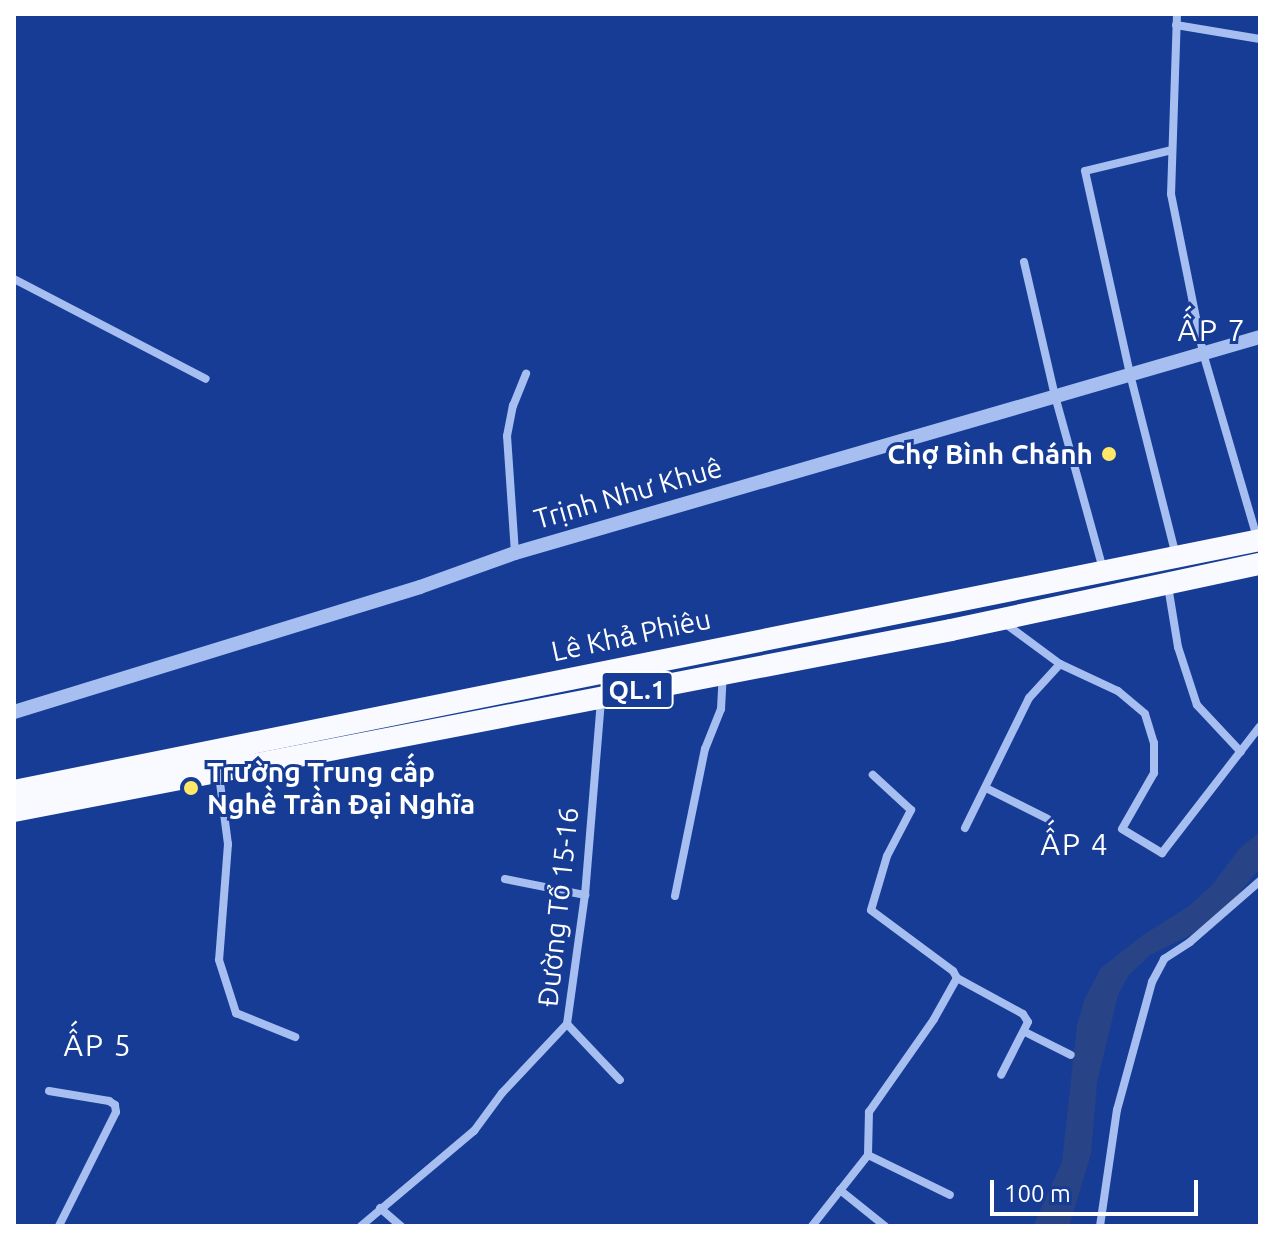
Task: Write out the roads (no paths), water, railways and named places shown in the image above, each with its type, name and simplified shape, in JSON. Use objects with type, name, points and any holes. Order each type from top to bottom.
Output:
[{"type":"highway","name":"Lê Khả Phiêu","points":[[14,791],[1259,541]]},
{"type":"highway","name":"Lê Khả Phiêu","points":[[14,811],[219,774],[1260,564]]},
{"type":"street","points":[[1177,14],[1171,194],[1203,353],[1259,541]]},
{"type":"street","points":[[1176,25],[1260,39]]},
{"type":"street","points":[[1172,150],[1085,171],[1130,374],[1176,556]]},
{"type":"street","points":[[1024,262],[1055,396],[1104,570]]},
{"type":"street","points":[[14,279],[206,379]]},
{"type":"street","name":"Trịnh Như Khuê","points":[[14,712],[420,587],[515,553],[1260,337]]},
{"type":"street","points":[[515,553],[507,436],[513,406],[526,373]]},
{"type":"street","points":[[1167,582],[1178,647],[1197,705],[1241,752]]},
{"type":"street","points":[[999,619],[1060,664],[1118,691],[1145,714],[1154,743],[1154,773],[1122,829],[1162,853],[1260,726]]},
{"type":"street","points":[[965,828],[1029,698],[1060,664]]},
{"type":"street","points":[[675,896],[705,749],[721,709],[723,674]]},
{"type":"street","name":"Đường Tổ 15-16","points":[[361,1226],[474,1131],[502,1093],[567,1024],[585,895],[601,696]]},
{"type":"street","points":[[219,774],[228,844],[219,960],[236,1013],[295,1037]]},
{"type":"street","points":[[873,775],[911,810],[887,856],[871,910],[953,971],[957,978],[1023,1014],[1028,1022],[1025,1032],[1001,1075]]},
{"type":"street","points":[[986,788],[1048,819]]},
{"type":"street","points":[[505,879],[585,895]]},
{"type":"street","points":[[1100,1226],[1117,1110],[1152,982],[1164,959],[1190,942],[1260,881]]},
{"type":"street","points":[[812,1226],[868,1155],[869,1112],[934,1019],[957,978]]},
{"type":"street","points":[[567,1024],[620,1080]]},
{"type":"street","points":[[1025,1032],[1071,1055]]},
{"type":"street","points":[[49,1091],[109,1101],[115,1105],[116,1112],[59,1226]]},
{"type":"street","points":[[868,1155],[950,1195]]},
{"type":"street","points":[[840,1190],[885,1226]]},
{"type":"street","points":[[380,1208],[401,1226]]},
{"type":"water","points":[[1260,832],[1260,868],[1230,904],[1197,932],[1150,955],[1129,975],[1118,995],[1097,1083],[1091,1154],[1069,1226],[1033,1226],[1062,1162],[1077,1025],[1085,998],[1101,968],[1143,935],[1189,906],[1213,884],[1239,849]]},
{"type":"place","name":"Chợ Bình Chánh","points":[[1109,454]]},
{"type":"place","name":"Trường Trung cấp Nghề Trần Đại Nghĩa","points":[[191,788]]},
{"type":"district","name":"ẤP 7","points":[[1212,330]]},
{"type":"district","name":"ẤP 4","points":[[1075,844]]},
{"type":"district","name":"ẤP 5","points":[[98,1045]]}]
